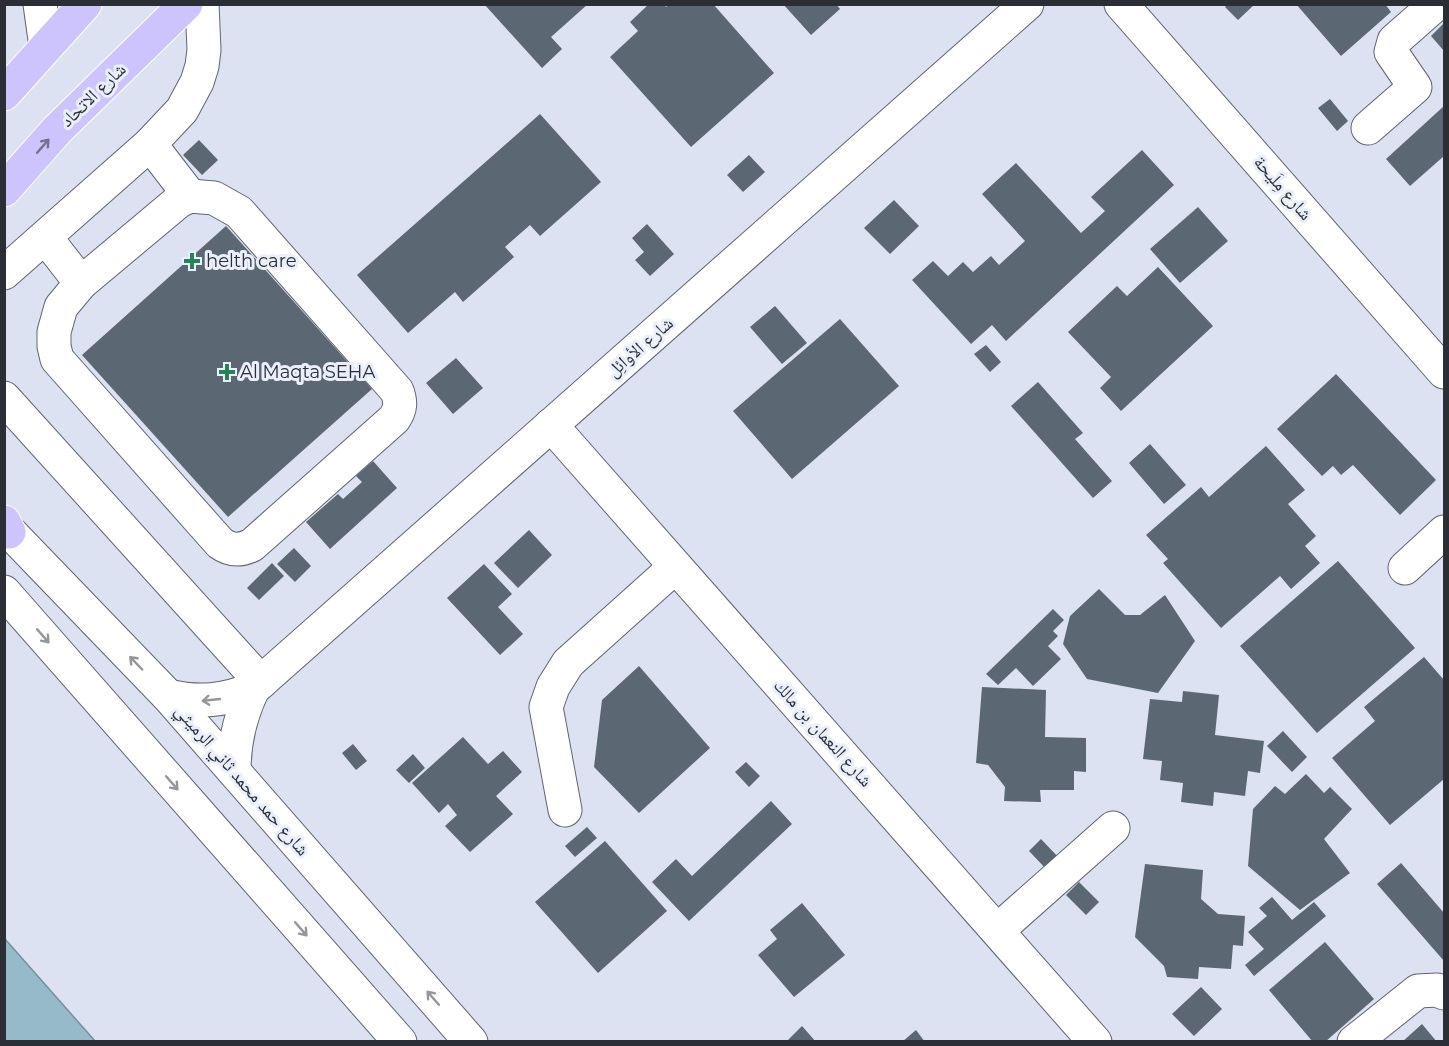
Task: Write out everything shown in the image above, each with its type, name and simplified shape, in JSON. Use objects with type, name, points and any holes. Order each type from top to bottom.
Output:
[{"type":"main road","points":[[4,94],[85,4]]},
{"type":"main road","name":"شارع الاتحاد","points":[[4,190],[57,130],[186,4]]},
{"type":"street","points":[[40,4],[46,46]]},
{"type":"street","points":[[4,273],[150,144],[182,110],[197,82],[204,50],[202,4]]},
{"type":"street","name":"شارع الأوائِل","points":[[168,696],[202,702],[228,698],[257,685],[1027,4]]},
{"type":"street","name":"شارع مِلَيحة","points":[[1120,4],[1444,372]]},
{"type":"street","points":[[1368,128],[1415,87],[1391,52],[1394,41],[1436,4]]},
{"type":"street","points":[[150,144],[190,196]]},
{"type":"street","points":[[190,196],[214,198],[239,212],[397,391],[400,399],[400,407],[394,419],[252,545],[237,550],[220,543],[57,359],[54,346],[56,319],[61,307],[81,283],[179,201],[190,196]]},
{"type":"street","points":[[46,238],[81,283]]},
{"type":"street","points":[[4,398],[257,685]]},
{"type":"street","name":"شارع النعمان بن مالك","points":[[551,425],[1095,1041]]},
{"type":"street","name":"شارع حمد محمد ثاني الرميثي","points":[[6,527],[168,696],[471,1041]]},
{"type":"street","points":[[1405,568],[1444,532]]},
{"type":"street","points":[[565,810],[546,707],[553,687],[568,663],[675,567]]},
{"type":"street","points":[[4,592],[400,1041]]},
{"type":"street","name":"شارع الأوائِل","points":[[234,771],[234,753],[240,720],[257,685]]},
{"type":"street","points":[[998,930],[1113,828]]},
{"type":"street","points":[[1354,1041],[1418,991],[1437,990],[1444,993]]},
{"type":"water","points":[[5,939],[95,1041],[5,1041]]},
{"type":"building","points":[[484,4],[588,4],[551,37],[562,49],[542,68]]},
{"type":"building","points":[[649,4],[664,4],[666,7],[669,4],[713,4],[774,73],[691,147],[610,57],[638,31],[630,22]]},
{"type":"building","points":[[783,4],[836,4],[840,9],[811,35]]},
{"type":"building","points":[[1228,4],[1255,4],[1238,20],[1225,7]]},
{"type":"building","points":[[1296,4],[1385,4],[1391,12],[1341,56]]},
{"type":"building","points":[[1444,23],[1444,51],[1431,36]]},
{"type":"building","points":[[1330,99],[1348,121],[1337,131],[1318,108]]},
{"type":"building","points":[[1444,106],[1444,156],[1410,186],[1386,159]]},
{"type":"building","points":[[540,114],[601,182],[540,236],[530,225],[505,247],[514,257],[463,302],[455,292],[408,333],[357,275]]},
{"type":"building","points":[[199,140],[218,160],[202,175],[183,155]]},
{"type":"building","points":[[1142,150],[1174,185],[1006,341],[992,325],[971,344],[912,280],[933,261],[948,276],[963,262],[973,272],[991,256],[999,265],[1025,241],[982,194],[1016,163],[1081,233],[1105,211],[1091,197]]},
{"type":"building","points":[[749,155],[765,172],[743,192],[727,175]]},
{"type":"building","points":[[894,200],[919,226],[890,254],[864,228]]},
{"type":"building","points":[[1198,207],[1228,241],[1180,283],[1150,249]]},
{"type":"building","points":[[647,224],[674,254],[650,276],[635,260],[644,252],[632,238]]},
{"type":"building","name":"Al Maqta SEHA","points":[[226,226],[372,389],[228,517],[82,355]]},
{"type":"building","points":[[1158,267],[1213,326],[1121,411],[1100,388],[1111,377],[1068,332],[1117,286],[1127,296]]},
{"type":"building","points":[[775,306],[807,343],[782,364],[750,327]]},
{"type":"building","points":[[840,319],[899,386],[792,479],[733,411]]},
{"type":"building","points":[[986,345],[1001,362],[990,372],[974,354]]},
{"type":"building","points":[[456,358],[483,388],[453,414],[426,383]]},
{"type":"building","points":[[1336,374],[1436,480],[1400,515],[1353,465],[1341,475],[1333,466],[1322,476],[1277,429]]},
{"type":"building","points":[[1038,382],[1083,433],[1075,439],[1112,481],[1093,498],[1011,406]]},
{"type":"building","points":[[1150,444],[1186,485],[1164,504],[1129,463]]},
{"type":"building","points":[[1266,446],[1305,490],[1288,504],[1316,536],[1305,546],[1320,563],[1291,589],[1280,576],[1221,628],[1163,563],[1168,559],[1146,535],[1201,487],[1209,497]]},
{"type":"building","points":[[373,461],[397,488],[330,549],[306,522],[338,494],[343,499],[362,482],[356,476]]},
{"type":"building","points":[[529,530],[552,555],[518,588],[494,563]]},
{"type":"building","points":[[294,548],[311,566],[295,582],[277,564]]},
{"type":"building","points":[[1338,561],[1415,648],[1317,733],[1240,646]]},
{"type":"building","points":[[272,563],[284,576],[259,600],[247,588]]},
{"type":"building","points":[[484,564],[512,594],[498,607],[523,634],[500,655],[447,598]]},
{"type":"building","points":[[1099,589],[1125,615],[1140,615],[1165,595],[1195,641],[1158,693],[1087,679],[1063,644],[1070,616]]},
{"type":"building","points":[[1053,609],[1064,620],[1053,631],[1058,636],[1048,646],[1061,659],[1033,686],[1016,668],[998,685],[986,674]]},
{"type":"building","points":[[1424,657],[1444,680],[1444,779],[1390,825],[1332,758],[1375,721],[1364,707]]},
{"type":"building","points":[[639,666],[710,748],[639,813],[594,767],[602,700]]},
{"type":"building","points":[[982,687],[1046,690],[1045,737],[1086,738],[1086,772],[1074,771],[1074,790],[1040,790],[1041,802],[1004,801],[1005,787],[988,765],[976,763]]},
{"type":"building","points":[[1183,691],[1219,695],[1215,735],[1264,741],[1260,773],[1248,771],[1245,796],[1214,792],[1213,806],[1181,802],[1183,783],[1160,780],[1162,761],[1143,759],[1150,699],[1182,702]]},
{"type":"building","points":[[1283,731],[1307,757],[1292,772],[1267,746]]},
{"type":"building","points":[[463,737],[488,764],[503,751],[522,772],[496,796],[513,814],[470,852],[445,826],[457,815],[448,804],[439,813],[412,783]]},
{"type":"building","points":[[353,744],[367,761],[356,770],[342,753]]},
{"type":"building","points":[[413,754],[425,768],[409,783],[396,770]]},
{"type":"building","points":[[746,762],[760,776],[749,787],[735,772]]},
{"type":"building","points":[[1306,774],[1324,793],[1330,787],[1352,809],[1324,839],[1350,873],[1300,910],[1248,866],[1253,809],[1275,786],[1285,794]]},
{"type":"building","points":[[771,801],[792,824],[689,921],[652,882],[676,859],[692,876]]},
{"type":"building","points":[[587,827],[597,838],[575,857],[565,846]]},
{"type":"building","points":[[1041,839],[1060,859],[1048,871],[1029,851]]},
{"type":"building","points":[[605,841],[667,911],[598,973],[535,902]]},
{"type":"building","points":[[1401,863],[1444,913],[1444,961],[1377,884]]},
{"type":"building","points":[[1145,864],[1203,870],[1201,899],[1218,914],[1245,916],[1243,946],[1233,945],[1231,969],[1199,967],[1198,979],[1167,977],[1164,966],[1135,937]]},
{"type":"building","points":[[1079,882],[1099,902],[1086,915],[1066,895]]},
{"type":"building","points":[[1272,897],[1292,920],[1314,902],[1326,916],[1254,976],[1245,965],[1264,949],[1248,932],[1267,916],[1259,908]]},
{"type":"building","points":[[802,903],[845,955],[794,997],[758,955],[777,939],[770,930]]},
{"type":"building","points":[[1325,942],[1374,999],[1325,1042],[1313,1042],[1269,990]]},
{"type":"building","points":[[1201,987],[1222,1009],[1194,1036],[1172,1014]]},
{"type":"building","points":[[1422,1024],[1437,1042],[1402,1042]]},
{"type":"building","points":[[802,1026],[816,1042],[786,1042]]},
{"type":"building","points":[[916,1030],[925,1042],[902,1042]]},
{"type":"place","name":"helth care","points":[[192,261]]},
{"type":"place","name":"Al Maqta SEHA","points":[[227,372]]}]
